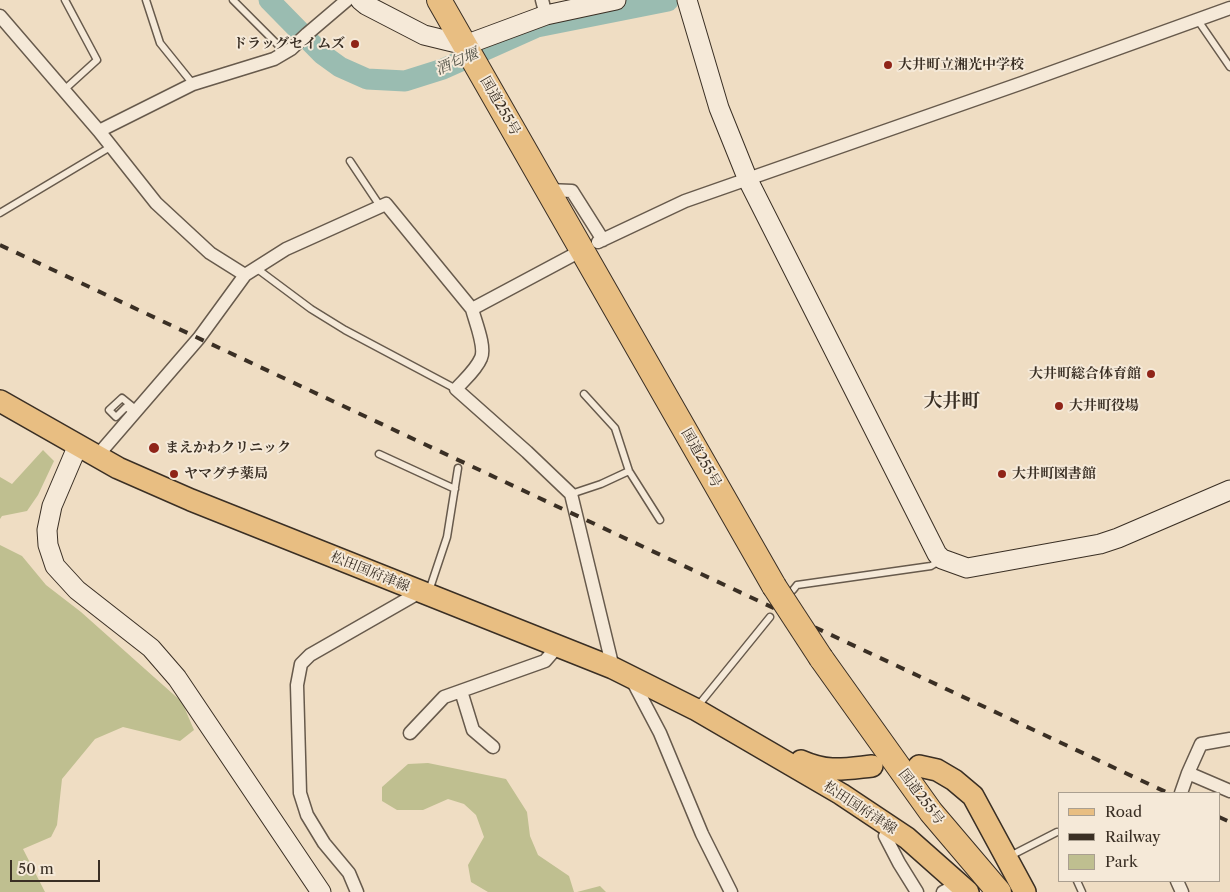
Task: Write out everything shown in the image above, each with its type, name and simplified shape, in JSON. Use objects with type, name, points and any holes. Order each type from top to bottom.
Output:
[{"type":"highway","name":"国道255号","points":[[439,0],[548,190],[783,588],[821,658],[931,812],[999,892]]},
{"type":"main road","name":"松田国府津線","points":[[0,401],[118,468],[191,500],[621,672],[695,709],[841,794],[907,838],[953,890]]},
{"type":"main road","name":"松田国府津線","points":[[743,736],[816,768],[830,770],[872,766]]},
{"type":"main road","points":[[919,766],[937,770],[954,780],[973,796],[1025,892]]},
{"type":"street","points":[[99,131],[193,84],[274,59],[290,50],[347,0]]},
{"type":"street","points":[[360,0],[366,5],[424,35],[471,55],[544,7],[616,0]]},
{"type":"street","points":[[687,0],[719,108],[748,180],[936,554],[942,559],[967,568],[1100,544],[1230,490]]},
{"type":"street","points":[[548,190],[572,191],[601,241],[686,201],[1230,8]]},
{"type":"street","points":[[0,16],[5,31],[64,90],[112,146],[156,203],[210,253],[250,271]]},
{"type":"street","points":[[98,455],[199,338],[250,271],[286,248],[386,204],[472,309],[482,346],[482,357],[475,368],[456,389],[571,494],[621,672],[660,733],[702,834],[731,892]]},
{"type":"street","points":[[472,309],[575,254]]},
{"type":"street","points":[[78,445],[52,506],[47,530],[48,545],[55,566],[77,590],[151,648],[177,678],[321,892]]},
{"type":"street","points":[[357,892],[349,873],[324,843],[307,815],[300,793],[298,685],[301,664],[310,655],[424,593]]},
{"type":"street","points":[[410,733],[444,697],[545,661],[558,646]]},
{"type":"street","points":[[461,691],[473,730],[492,747]]},
{"type":"street","points":[[1181,792],[1201,744],[1230,739]]},
{"type":"street","points":[[1188,773],[1230,792]]},
{"type":"street","points":[[885,836],[917,892]]},
{"type":"lane","points":[[64,90],[97,60],[65,0]]},
{"type":"lane","points":[[146,0],[160,44],[193,84]]},
{"type":"lane","points":[[233,0],[290,50]]},
{"type":"lane","points":[[1197,19],[1230,67]]},
{"type":"lane","points":[[0,213],[112,146]]},
{"type":"lane","points":[[350,161],[380,206]]},
{"type":"lane","points":[[250,271],[345,330],[456,389]]},
{"type":"lane","points":[[584,394],[615,428],[629,471],[660,520]]},
{"type":"lane","points":[[379,454],[455,489]]},
{"type":"lane","points":[[424,593],[447,537],[458,468]]},
{"type":"lane","points":[[571,494],[602,484],[629,471]]},
{"type":"lane","points":[[783,588],[932,566],[942,559]]},
{"type":"lane","points":[[695,709],[770,617]]},
{"type":"lane","points":[[1016,853],[1058,833]]},
{"type":"green space","points":[[43,450],[54,461],[38,495],[27,511],[2,516],[0,519],[0,477],[12,484]]},
{"type":"green space","points":[[0,545],[22,556],[46,585],[81,612],[182,702],[194,730],[180,741],[123,727],[95,739],[62,779],[57,825],[51,837],[23,849],[45,892],[0,892]]},
{"type":"green space","points":[[428,763],[506,779],[527,812],[530,836],[538,855],[569,876],[574,892],[488,892],[471,882],[468,865],[484,837],[476,815],[464,804],[448,799],[423,810],[397,810],[382,801],[382,787],[408,764]]},
{"type":"green space","points":[[600,886],[606,892],[577,892]]},
{"type":"waterway","name":"酒匂堰","points":[[269,0],[322,54],[340,67],[367,79],[405,81],[443,69],[537,27],[668,1]]},
{"type":"railway","points":[[0,245],[1166,792]]},
{"type":"railway","points":[[1220,817],[1230,822]]},
{"type":"place","name":"ドラッグセイムズ","points":[[355,44]]},
{"type":"place","name":"大井町立湘光中学校","points":[[888,65]]},
{"type":"place","name":"大井町総合体育館","points":[[1151,374]]},
{"type":"place","name":"大井町役場","points":[[1059,406]]},
{"type":"place","name":"まえかわクリニック","points":[[154,448]]},
{"type":"place","name":"ヤマグチ薬局","points":[[174,474]]},
{"type":"place","name":"大井町図書館","points":[[1002,474]]},
{"type":"district","name":"大井町","points":[[952,402]]}]
